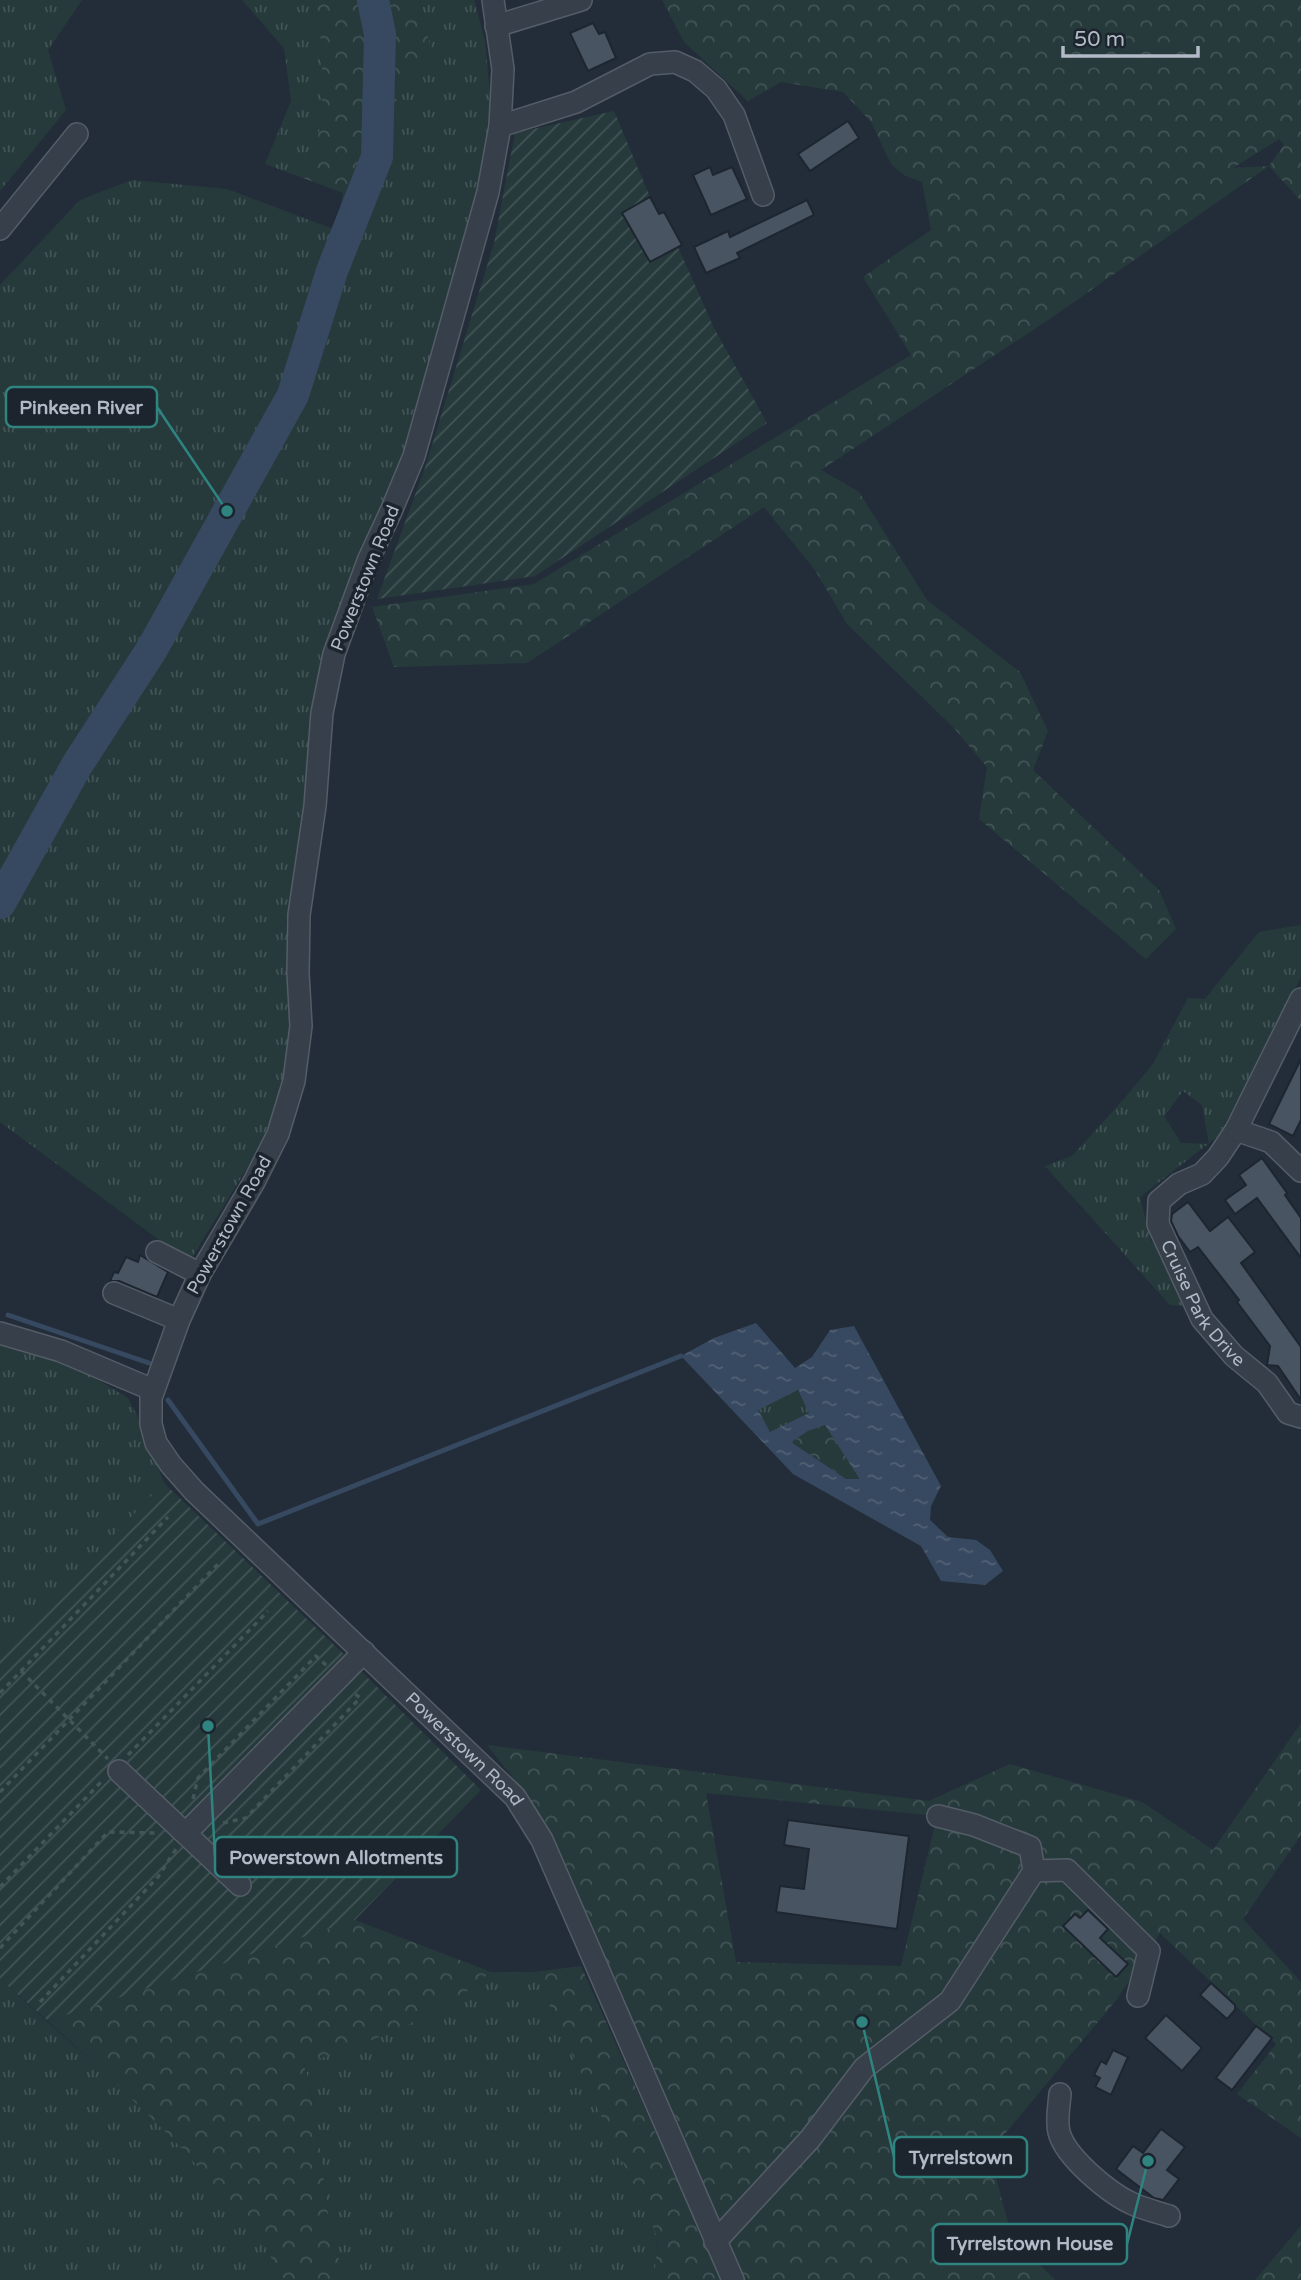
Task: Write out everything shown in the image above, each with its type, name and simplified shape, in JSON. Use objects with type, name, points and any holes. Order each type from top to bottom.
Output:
[{"type":"street","name":"Powerstown Road","points":[[493,0],[503,69],[500,126],[488,192],[414,456],[368,561],[331,666],[322,713],[315,806],[299,915],[301,1026],[294,1081],[278,1134],[254,1182],[200,1274],[179,1320],[153,1390],[151,1424],[156,1443],[194,1491],[515,1797],[542,1840],[733,2280]]},
{"type":"street","points":[[496,26],[580,0]]},
{"type":"street","points":[[500,126],[576,103],[650,64],[675,62],[695,72],[716,89],[734,115],[764,195]]},
{"type":"street","points":[[0,229],[77,134]]},
{"type":"street","name":"Cruise Park Drive","points":[[1301,999],[1236,1130],[1218,1157],[1202,1174],[1179,1184],[1159,1201],[1158,1224],[1202,1319],[1234,1356],[1267,1383],[1288,1413],[1301,1417]]},
{"type":"street","points":[[1236,1130],[1271,1142],[1301,1171]]},
{"type":"street","points":[[157,1252],[200,1274]]},
{"type":"street","points":[[114,1293],[179,1320]]},
{"type":"street","points":[[0,1332],[61,1351],[153,1390]]},
{"type":"street","points":[[186,1833],[364,1652]]},
{"type":"street","points":[[118,1769],[240,1885]]},
{"type":"street","points":[[938,1816],[974,1825],[1030,1847],[1067,1870],[1149,1951],[1138,1996]]},
{"type":"street","points":[[716,2242],[810,2139],[864,2068],[950,2001],[1034,1871],[1030,1847]]},
{"type":"street","points":[[1034,1871],[1067,1870]]},
{"type":"street","points":[[1060,2094],[1059,2134],[1074,2158],[1131,2203],[1169,2216]]},
{"type":"path","points":[[0,1693],[168,1517]]},
{"type":"path","points":[[0,1792],[218,1564]]},
{"type":"path","points":[[0,1887],[118,1769],[268,1611]]},
{"type":"path","points":[[193,1800],[198,1778],[316,1656],[360,1699],[246,1818],[222,1824]]},
{"type":"path","points":[[21,1671],[118,1769]]},
{"type":"path","points":[[0,1948],[108,1832],[186,1833]]},
{"type":"path","points":[[40,2002],[158,1877],[186,1833]]},
{"type":"green space","points":[[0,0],[82,0],[48,50],[66,110],[0,191]]},
{"type":"green space","points":[[242,0],[314,0],[322,47],[322,124],[303,178],[265,164],[291,101],[284,48]]},
{"type":"green space","points":[[314,0],[420,0],[430,46],[396,102],[373,184],[343,193],[303,178],[322,124],[322,47]]},
{"type":"green space","points":[[420,0],[474,0],[485,41],[493,127],[483,186],[404,458],[328,652],[286,923],[297,1027],[286,1088],[268,1134],[189,1262],[0,1122],[0,285],[80,200],[132,180],[227,189],[336,230],[343,193],[373,183],[396,102],[430,46]]},
{"type":"green space","points":[[662,0],[1301,0],[1301,201],[1269,166],[1051,318],[821,470],[859,492],[927,600],[1020,672],[1048,731],[1033,770],[1159,890],[1176,929],[1146,959],[979,819],[987,767],[953,727],[847,624],[815,570],[764,507],[527,663],[394,667],[372,607],[534,584],[911,355],[863,277],[931,230],[922,182],[904,175],[891,164],[871,122],[843,92],[781,82],[748,101],[684,42]],"holes":[[[1279,139],[1284,145],[1269,166],[1233,168]]]},
{"type":"green space","points":[[614,111],[650,197],[622,213],[650,262],[678,247],[714,328],[767,423],[535,576],[377,599],[426,465],[494,243],[515,133]]},
{"type":"green space","points":[[1301,925],[1301,977],[1263,1055],[1218,1136],[1209,1143],[1202,1105],[1183,1091],[1164,1116],[1181,1143],[1208,1144],[1140,1197],[1151,1241],[1158,1247],[1189,1306],[1170,1305],[1045,1166],[1072,1156],[1153,1064],[1188,998],[1205,999],[1259,932]]},
{"type":"green space","points":[[0,1337],[85,1372],[128,1398],[143,1427],[164,1483],[0,1654]]},
{"type":"green space","points":[[798,1390],[810,1413],[770,1432],[757,1410]]},
{"type":"green space","points":[[825,1425],[860,1479],[846,1479],[791,1442],[808,1431]]},
{"type":"green space","points":[[164,1483],[353,1663],[481,1790],[355,1920],[48,2021],[0,1979],[0,1654]]},
{"type":"green space","points":[[1301,1723],[1301,1835],[1243,1919],[1301,1982],[1301,2138],[1237,2094],[1276,2044],[1160,1933],[1117,1999],[989,2153],[1012,2237],[1055,2280],[743,2280],[596,1955],[559,1856],[519,1785],[487,1745],[929,1801],[1010,1764],[1142,1802],[1213,1850]],"holes":[[[706,1793],[937,1816],[901,1966],[736,1962]]]},
{"type":"green space","points":[[355,1920],[491,1972],[462,1995],[394,2032],[304,2064],[316,2114],[332,2248],[352,2280],[285,2280],[265,2245],[180,2146],[48,2021]]},
{"type":"green space","points":[[581,1966],[723,2280],[655,2280],[657,2236],[534,1972]]},
{"type":"green space","points":[[491,1972],[534,1972],[657,2236],[655,2280],[352,2280],[332,2248],[316,2114],[304,2063],[394,2032],[462,1995]]},
{"type":"green space","points":[[0,1979],[110,2078],[180,2146],[265,2245],[285,2280],[0,2280]]},
{"type":"green space","points":[[1301,2226],[1301,2280],[1255,2280]]},
{"type":"water","points":[[756,1323],[795,1368],[812,1357],[830,1330],[854,1326],[941,1486],[931,1506],[930,1520],[948,1537],[976,1540],[990,1550],[1003,1571],[985,1585],[941,1581],[921,1546],[793,1474],[681,1356],[714,1338]],"holes":[[[798,1390],[809,1413],[770,1432],[758,1410]],[[825,1425],[859,1478],[859,1479],[846,1479],[791,1442],[808,1431]]]},
{"type":"building","points":[[593,23],[599,34],[605,32],[616,58],[588,71],[570,33]]},
{"type":"building","points":[[848,121],[859,138],[810,171],[798,154]]},
{"type":"building","points":[[710,167],[713,175],[732,167],[747,199],[711,215],[693,175]]},
{"type":"building","points":[[650,197],[659,214],[664,212],[682,245],[650,262],[622,213]]},
{"type":"building","points":[[807,200],[814,215],[737,253],[740,258],[706,273],[694,247],[728,231],[730,237]]},
{"type":"building","points":[[1301,1059],[1301,1120],[1293,1136],[1269,1124]]},
{"type":"building","points":[[1262,1158],[1301,1218],[1301,1258],[1257,1198],[1235,1214],[1225,1200],[1246,1185],[1239,1175]]},
{"type":"building","points":[[1188,1202],[1210,1231],[1228,1217],[1255,1252],[1241,1263],[1301,1347],[1301,1400],[1278,1366],[1267,1365],[1270,1346],[1237,1302],[1239,1300],[1198,1247],[1190,1252],[1178,1236],[1171,1221],[1172,1214]]},
{"type":"building","points":[[140,1255],[168,1272],[157,1297],[119,1281],[110,1281],[114,1272],[118,1273],[126,1257],[138,1262]]},
{"type":"building","points":[[788,1820],[909,1836],[897,1929],[776,1912],[780,1886],[804,1889],[809,1849],[784,1845]]},
{"type":"building","points":[[1088,1910],[1108,1929],[1100,1938],[1128,1964],[1116,1977],[1063,1926],[1075,1914],[1080,1918]]},
{"type":"building","points":[[1211,1983],[1235,2005],[1235,2010],[1227,2019],[1200,1995]]},
{"type":"building","points":[[1166,2015],[1202,2048],[1182,2071],[1145,2038]]},
{"type":"building","points":[[1256,2026],[1272,2038],[1232,2090],[1216,2078]]},
{"type":"building","points":[[1113,2050],[1128,2057],[1111,2095],[1095,2087],[1100,2078],[1094,2075],[1101,2061],[1106,2064]]},
{"type":"building","points":[[1161,2129],[1185,2147],[1167,2170],[1179,2179],[1163,2200],[1154,2198],[1116,2169],[1133,2146],[1143,2153]]},
{"type":"waterway","points":[[0,903],[77,765],[152,649],[293,395],[332,271],[377,157],[380,34],[373,0]]},
{"type":"waterway","points":[[8,1315],[149,1363]]},
{"type":"waterway","points":[[168,1400],[258,1524],[681,1356]]},
{"type":"place","name":"Pinkeen River","points":[[227,511]]},
{"type":"place","name":"Powerstown Allotments","points":[[208,1726]]},
{"type":"place","name":"Tyrrelstown","points":[[862,2022]]},
{"type":"place","name":"Tyrrelstown House","points":[[1148,2161]]}]
